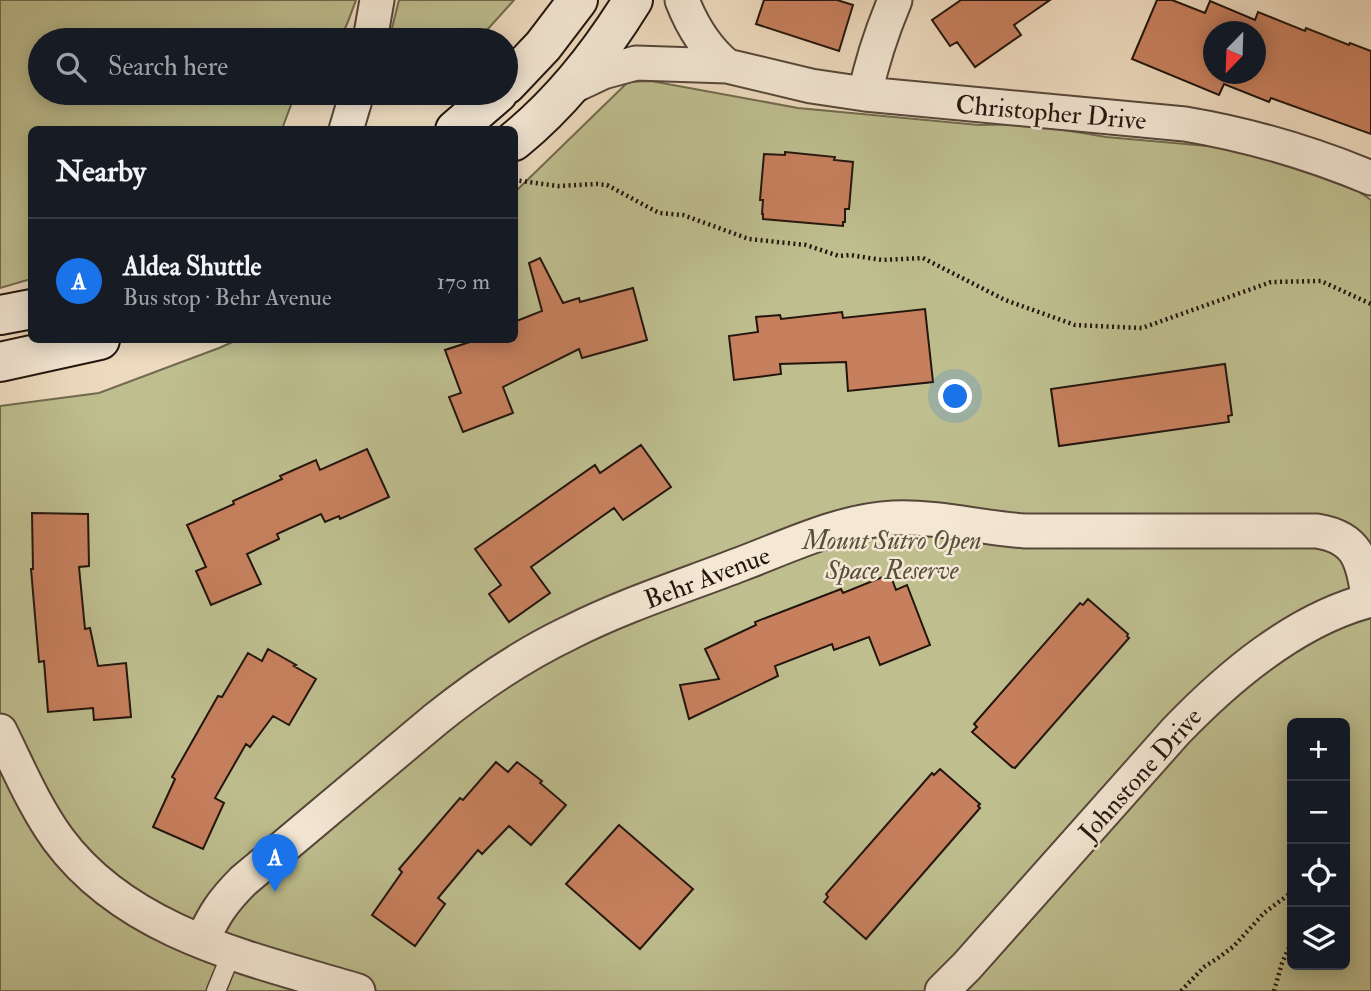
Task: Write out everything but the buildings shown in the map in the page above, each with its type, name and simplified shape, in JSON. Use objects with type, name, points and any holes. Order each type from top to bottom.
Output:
[{"type":"main road","points":[[518,72],[543,46],[578,0]]},
{"type":"main road","points":[[518,137],[569,88],[611,35],[633,0]]},
{"type":"main road","points":[[460,126],[484,105]]},
{"type":"main road","points":[[0,362],[86,343]]},
{"type":"street","points":[[372,28],[377,0]]},
{"type":"street","points":[[682,0],[697,33],[727,66]]},
{"type":"street","points":[[865,93],[882,31],[895,0]]},
{"type":"street","name":"Christopher Drive","points":[[569,88],[603,72],[636,64],[727,66],[811,86],[865,93],[1185,124],[1298,150],[1371,178]]},
{"type":"street","points":[[347,126],[353,105]]},
{"type":"street","name":"Behr Avenue","points":[[217,947],[212,920],[226,898],[243,881],[436,719],[503,670],[570,632],[609,615],[843,526],[894,518],[924,518],[999,530],[1025,531],[1332,533],[1356,551],[1362,563],[1370,600]]},
{"type":"street","name":"Johnstone Drive","points":[[942,991],[1202,704],[1241,671],[1295,634],[1331,613],[1370,600]]},
{"type":"street","points":[[0,730],[58,839],[99,883],[122,901],[148,917],[217,947],[358,991]]},
{"type":"lane","points":[[216,991],[217,947]]},
{"type":"path","points":[[518,181],[558,186],[607,185],[659,212],[683,215],[749,239],[806,245],[839,256],[882,260],[923,258],[1005,300],[1075,326],[1142,328],[1271,282],[1321,281],[1371,304]]},
{"type":"path","points":[[1181,991],[1204,967],[1234,946],[1264,913],[1287,896]]},
{"type":"path","points":[[1273,991],[1287,952]]},
{"type":"green space","points":[[0,0],[356,0],[345,28],[28,28],[28,105],[291,105],[283,126],[28,126],[28,280],[0,288]]},
{"type":"green space","points":[[399,0],[514,0],[489,28],[392,28]]},
{"type":"green space","name":"Mount Sutro Open Space Reserve","points":[[651,81],[798,108],[979,125],[1029,124],[1106,137],[1231,148],[1298,168],[1358,191],[1371,200],[1371,991],[0,991],[0,406],[99,393],[230,343],[518,343],[518,189],[628,82]]},
{"type":"place","name":"Aldea Shuttle","points":[[275,892]]}]
